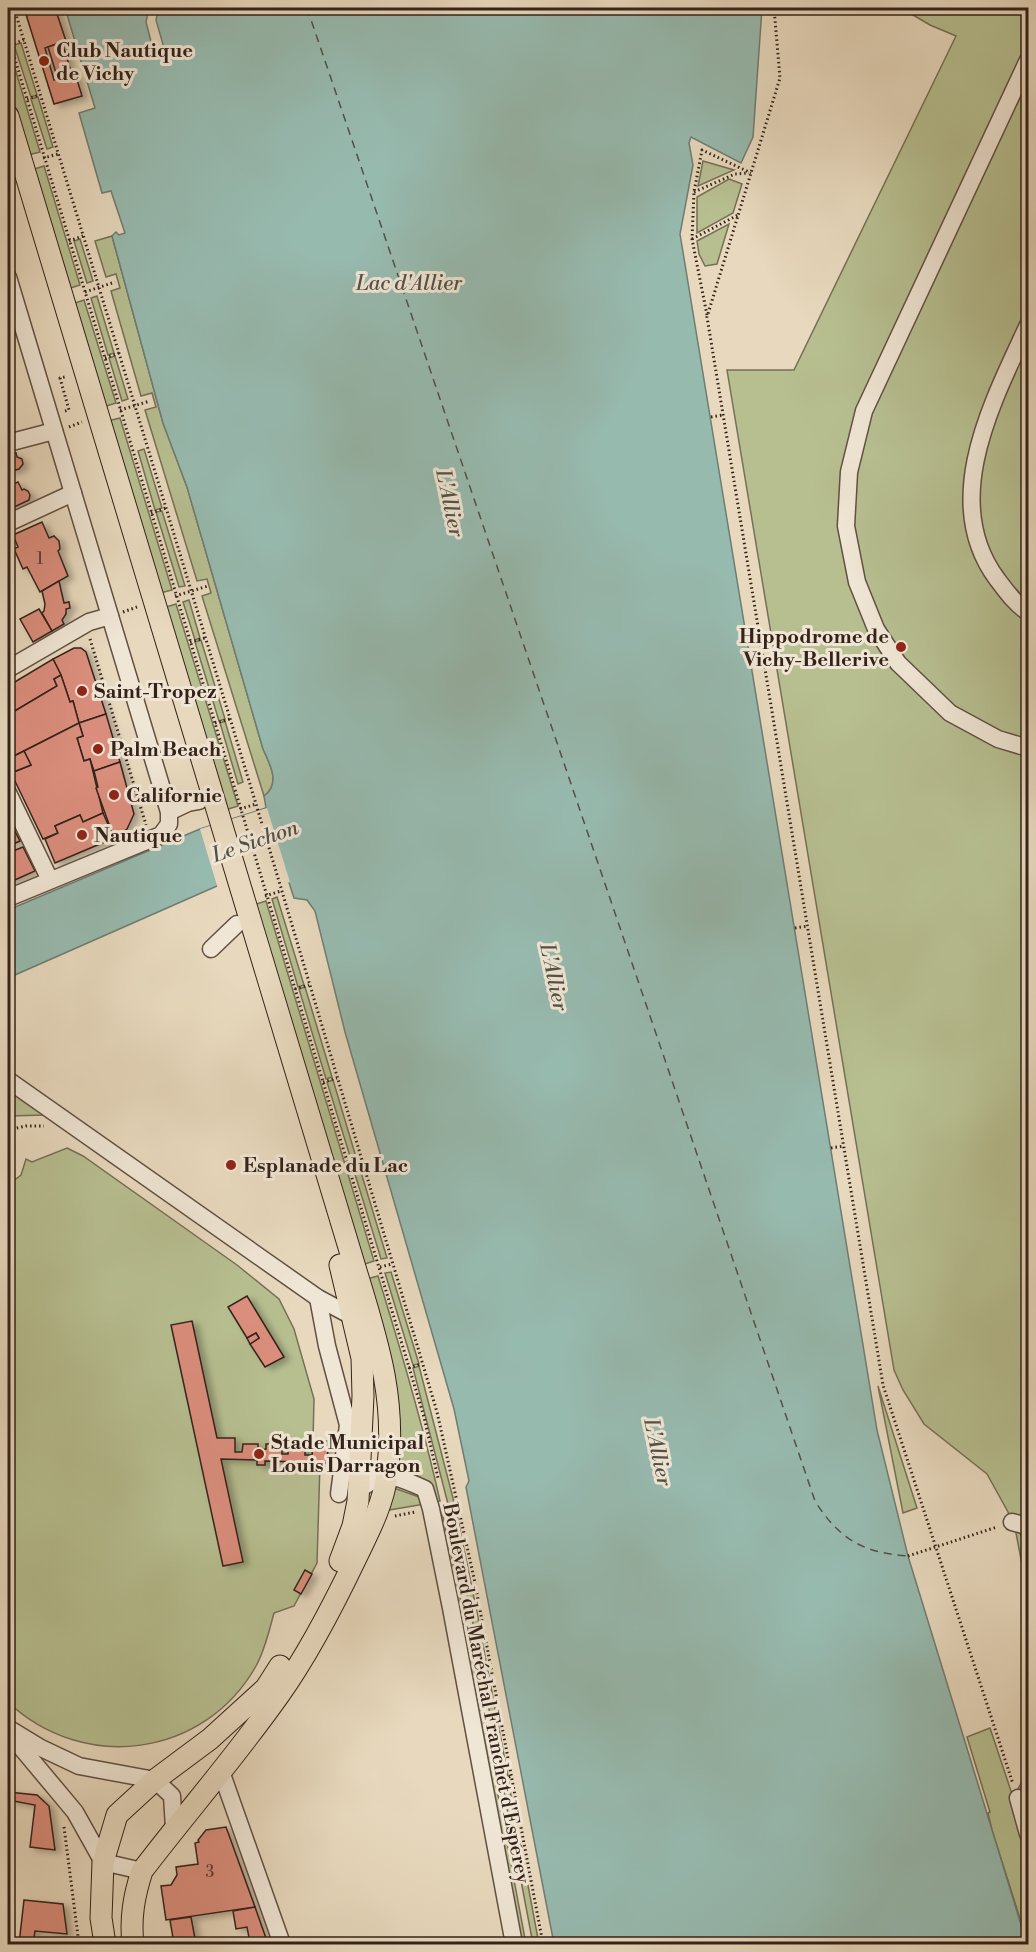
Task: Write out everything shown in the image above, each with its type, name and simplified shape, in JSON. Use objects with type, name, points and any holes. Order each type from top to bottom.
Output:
[{"type":"main road","points":[[8,116],[154,603],[237,911],[353,1314],[362,1358],[363,1396],[349,1493],[353,1526],[346,1549],[328,1588],[266,1688],[210,1739],[155,1780],[117,1815],[103,1862],[101,1918],[105,1944]]},
{"type":"main road","points":[[8,165],[199,801],[213,820]]},
{"type":"main road","points":[[133,1944],[131,1928],[133,1900],[142,1871],[279,1694],[334,1604],[378,1511],[387,1476],[389,1397],[381,1356],[237,911]]},
{"type":"street","points":[[1029,60],[864,411],[849,472],[846,526],[857,582],[876,629],[898,663],[950,713],[999,739],[1029,748]]},
{"type":"street","points":[[8,277],[13,313],[54,431],[169,812],[169,824],[161,835],[8,898]]},
{"type":"street","points":[[1029,325],[1000,385],[977,455],[971,490],[974,532],[985,562],[1007,592],[1029,612]]},
{"type":"street","points":[[9,437],[54,431]]},
{"type":"street","points":[[8,523],[73,493]]},
{"type":"street","points":[[8,669],[89,622],[110,616]]},
{"type":"street","points":[[8,793],[50,880]]},
{"type":"street","points":[[169,812],[188,803],[199,801]]},
{"type":"street","points":[[212,948],[237,911]]},
{"type":"street","points":[[8,1080],[318,1298],[348,1314],[353,1314]]},
{"type":"street","points":[[318,1298],[327,1346],[348,1425],[349,1493],[372,1480],[387,1476]]},
{"type":"street","name":"Boulevard du Maréchal Franchet d'Esperey","points":[[387,1476],[394,1476],[424,1489],[431,1509],[514,1944]]},
{"type":"street","points":[[1012,1522],[1027,1526],[1029,1530]]},
{"type":"street","points":[[8,1729],[79,1766],[155,1780],[172,1796],[174,1828]]},
{"type":"street","points":[[8,1729],[26,1755],[75,1812],[103,1862],[142,1871]]},
{"type":"street","points":[[8,1755],[26,1755]]},
{"type":"street","points":[[220,1773],[282,1944]]},
{"type":"street","points":[[1018,1798],[1029,1834]]},
{"type":"path","points":[[14,8],[256,804],[437,1412],[485,1633],[543,1944]]},
{"type":"path","points":[[707,317],[780,78],[774,8]]},
{"type":"path","points":[[8,36],[424,1417],[439,1484]]},
{"type":"path","points":[[10,45],[24,40]]},
{"type":"path","points":[[27,99],[40,95]]},
{"type":"path","points":[[751,173],[702,150],[694,192],[692,239],[707,317],[883,1385],[1018,1798]]},
{"type":"path","points":[[694,192],[735,174],[751,173]]},
{"type":"path","points":[[692,239],[738,215]]},
{"type":"path","points":[[69,241],[83,236]]},
{"type":"path","points":[[105,358],[119,353]]},
{"type":"path","points":[[711,417],[723,415]]},
{"type":"path","points":[[74,425],[80,423]]},
{"type":"path","points":[[151,513],[166,508]]},
{"type":"path","points":[[154,603],[208,586]]},
{"type":"path","points":[[746,634],[759,632]]},
{"type":"path","points":[[80,641],[89,638],[148,831]]},
{"type":"path","points":[[190,642],[205,638]]},
{"type":"path","points":[[215,723],[230,719]]},
{"type":"path","points":[[795,928],[808,926]]},
{"type":"path","points":[[295,989],[309,985]]},
{"type":"path","points":[[323,1082],[337,1078]]},
{"type":"path","points":[[8,1130],[26,1126],[71,1125]]},
{"type":"path","points":[[831,1148],[844,1146]]},
{"type":"path","points":[[350,1172],[364,1167]]},
{"type":"path","points":[[409,1368],[422,1363]]},
{"type":"path","points":[[442,1495],[444,1506]]},
{"type":"path","points":[[908,1556],[1012,1522]]},
{"type":"path","points":[[478,1634],[485,1633]]},
{"type":"path","points":[[498,1779],[512,1776]]},
{"type":"path","points":[[61,1819],[79,1944]]},
{"type":"path","points":[[513,1860],[511,1849],[525,1846]]},
{"type":"green space","name":"Hippodrome de Vichy-Bellerive","points":[[901,8],[1028,8],[1028,1596],[1016,1533],[1008,1512],[987,1474],[924,1424],[903,1390],[894,1370],[727,370],[794,370],[956,36],[930,25]]},
{"type":"green space","points":[[21,43],[37,95],[31,97],[14,45]]},
{"type":"green space","points":[[8,45],[40,152],[24,156],[8,101]]},
{"type":"green space","points":[[38,97],[53,147],[47,149],[31,99]]},
{"type":"green space","points":[[703,161],[734,170],[698,186]]},
{"type":"green space","points":[[44,166],[80,285],[64,290],[28,171]]},
{"type":"green space","points":[[729,179],[742,184],[733,213],[697,233],[697,197]]},
{"type":"green space","points":[[729,224],[717,264],[705,266],[699,254],[697,241]]},
{"type":"green space","points":[[112,236],[163,423],[187,487],[263,749],[271,767],[272,786],[264,796],[202,596],[211,593],[207,579],[197,581],[145,410],[156,407],[152,393],[141,396],[111,291],[120,288],[116,274],[106,277],[95,241]]},
{"type":"green space","points":[[80,239],[93,281],[87,283],[74,241]]},
{"type":"green space","points":[[97,296],[114,353],[108,355],[91,298]]},
{"type":"green space","points":[[84,300],[116,403],[100,408],[69,305]]},
{"type":"green space","points":[[115,356],[128,399],[122,401],[109,358]]},
{"type":"green space","points":[[120,418],[172,590],[156,594],[104,422]]},
{"type":"green space","points":[[144,449],[162,508],[155,510],[138,451]]},
{"type":"green space","points":[[162,511],[185,586],[179,587],[156,512]]},
{"type":"green space","points":[[189,600],[200,638],[195,640],[183,602]]},
{"type":"green space","points":[[176,604],[238,806],[222,811],[160,609]]},
{"type":"green space","points":[[201,640],[225,719],[219,721],[195,642]]},
{"type":"green space","points":[[225,721],[243,782],[238,784],[220,723]]},
{"type":"green space","points":[[277,897],[304,985],[298,987],[272,899]]},
{"type":"green space","points":[[266,901],[374,1261],[359,1266],[250,906]]},
{"type":"green space","points":[[305,987],[332,1077],[326,1079],[299,989]]},
{"type":"green space","points":[[333,1080],[359,1167],[354,1169],[327,1082]]},
{"type":"green space","points":[[8,1090],[44,1115],[8,1116]]},
{"type":"green space","points":[[67,1148],[83,1156],[237,1265],[279,1299],[294,1329],[314,1399],[313,1441],[328,1441],[327,1463],[320,1463],[317,1563],[294,1606],[274,1613],[259,1660],[233,1697],[206,1720],[174,1737],[141,1745],[106,1746],[71,1739],[38,1725],[8,1702],[8,1185],[21,1175],[26,1159],[32,1162]]},
{"type":"green space","points":[[360,1169],[387,1258],[381,1259],[354,1171]]},
{"type":"green space","points":[[391,1272],[419,1364],[413,1365],[385,1273]]},
{"type":"green space","points":[[378,1276],[411,1388],[440,1501],[435,1502],[426,1481],[400,1466],[396,1460],[363,1280]]},
{"type":"green space","points":[[419,1366],[454,1502],[448,1504],[413,1368]]},
{"type":"green space","points":[[878,1386],[917,1508],[903,1513]]},
{"type":"green space","points":[[394,1488],[419,1497],[425,1504],[389,1510]]},
{"type":"green space","points":[[455,1505],[481,1632],[475,1633],[448,1506]]},
{"type":"green space","points":[[442,1512],[468,1634],[526,1944],[520,1944],[437,1513]]},
{"type":"green space","points":[[481,1635],[508,1776],[502,1777],[475,1636]]},
{"type":"green space","points":[[990,1728],[1013,1797],[1028,1772],[1028,1944],[992,1830],[988,1813],[990,1812],[967,1737]]},
{"type":"green space","points":[[508,1779],[520,1846],[514,1847],[502,1780]]},
{"type":"green space","points":[[521,1848],[539,1944],[533,1944],[515,1849]]},
{"type":"water","name":"Lac d'Allier","points":[[65,8],[149,8],[146,22],[155,57],[164,48],[156,20],[159,8],[762,8],[753,137],[741,163],[691,137],[689,143],[693,165],[680,234],[877,1430],[908,1556],[1027,1944],[554,1944],[466,1487],[469,1481],[454,1409],[345,1032],[315,911],[307,900],[294,898],[284,867],[217,886],[8,978],[8,910],[200,829],[266,808],[264,796],[272,786],[273,780],[187,487],[163,423],[112,236],[116,232],[119,235],[125,233],[111,191],[102,193],[79,113],[95,108]]},
{"type":"pier","points":[[267,808],[290,882],[287,883],[283,870],[218,889],[200,829]]},
{"type":"building","name":"Club Nautique de Vichy","points":[[24,8],[55,8],[66,41],[45,48],[54,80],[75,73],[82,96],[54,104]]},
{"type":"building","points":[[62,42],[70,68],[56,73],[48,47]]},
{"type":"building","points":[[16,453],[17,457],[22,459],[23,464],[19,469],[8,472],[8,455]]},
{"type":"building","points":[[18,482],[22,490],[28,491],[29,500],[8,510],[8,486]]},
{"type":"building","points":[[42,522],[49,538],[54,536],[59,541],[58,551],[68,576],[40,592],[27,567],[23,569],[14,549],[18,547],[13,535]]},
{"type":"building","points":[[59,581],[64,603],[69,602],[70,608],[66,609],[62,620],[64,624],[52,631],[42,613],[45,604],[42,591]]},
{"type":"building","points":[[39,609],[52,631],[33,642],[20,619]]},
{"type":"building","name":"Saint-Tropez","points":[[74,648],[81,648],[86,652],[106,714],[79,723],[73,701],[70,702],[53,659]]},
{"type":"building","points":[[53,659],[61,675],[54,679],[57,686],[8,715],[8,686]]},
{"type":"building","points":[[61,675],[70,702],[73,701],[79,723],[8,759],[8,715],[57,686],[54,679]]},
{"type":"building","name":"Palm Beach","points":[[106,714],[120,762],[94,771],[90,759],[84,761],[77,738],[83,736],[79,723]]},
{"type":"building","points":[[79,723],[83,736],[77,738],[84,761],[90,759],[103,813],[83,822],[80,815],[55,826],[58,833],[43,839],[11,773],[31,765],[24,751]]},
{"type":"building","points":[[24,751],[31,765],[11,773],[8,759]]},
{"type":"building","name":"Californie","points":[[120,762],[134,814],[127,829],[114,838],[96,788],[98,787],[94,771]]},
{"type":"building","name":"Nautique","points":[[103,813],[114,838],[55,863],[45,839],[58,833],[55,826],[80,815],[83,822]]},
{"type":"building","points":[[10,822],[20,841],[8,846],[8,823]]},
{"type":"building","points":[[23,847],[35,871],[8,883],[8,853]]},
{"type":"building","points":[[247,1296],[284,1357],[265,1367],[250,1344],[259,1338],[256,1333],[247,1338],[228,1307]]},
{"type":"building","points":[[192,1321],[217,1438],[235,1438],[235,1452],[242,1452],[243,1444],[258,1444],[258,1450],[266,1449],[266,1444],[282,1444],[282,1454],[288,1454],[289,1440],[305,1441],[305,1455],[312,1455],[313,1446],[328,1446],[327,1463],[313,1462],[313,1466],[304,1466],[304,1462],[265,1461],[265,1465],[257,1465],[257,1460],[221,1459],[243,1562],[223,1566],[171,1325]]},
{"type":"building","points":[[256,1333],[259,1338],[250,1344],[247,1338]]},
{"type":"building","points":[[305,1570],[312,1574],[301,1594],[294,1590]]},
{"type":"building","points":[[8,1792],[37,1795],[49,1806],[55,1850],[30,1847],[35,1805],[8,1800]]},
{"type":"building","points":[[226,1827],[255,1907],[166,1920],[161,1886],[171,1885],[177,1875],[176,1867],[198,1864],[195,1843],[199,1842],[198,1840],[206,1830]]},
{"type":"building","points":[[24,1900],[63,1904],[67,1934],[35,1931],[33,1944],[19,1944]]},
{"type":"building","points":[[255,1907],[267,1941],[250,1943],[247,1927],[236,1929],[233,1911]]},
{"type":"building","points":[[191,1917],[196,1944],[174,1944],[170,1920]]},
{"type":"ferry route","points":[[307,8],[815,1501],[833,1525],[854,1542],[878,1551],[908,1556]]},
{"type":"place","name":"Club Nautique de Vichy","points":[[44,61]]},
{"type":"place","name":"Hippodrome de Vichy-Bellerive","points":[[901,647]]},
{"type":"place","name":"Saint-Tropez","points":[[82,691]]},
{"type":"place","name":"Palm Beach","points":[[98,749]]},
{"type":"place","name":"Californie","points":[[114,795]]},
{"type":"place","name":"Nautique","points":[[82,835]]},
{"type":"place","name":"Esplanade du Lac","points":[[231,1165]]},
{"type":"place","name":"Stade Municipal Louis Darragon","points":[[259,1454]]},
{"type":"water label","name":"L'Allier","points":[[450,503]]},
{"type":"water label","name":"Le Sichon","points":[[255,841]]},
{"type":"water label","name":"L'Allier","points":[[554,977]]},
{"type":"water label","name":"L'Allier","points":[[658,1452]]}]
